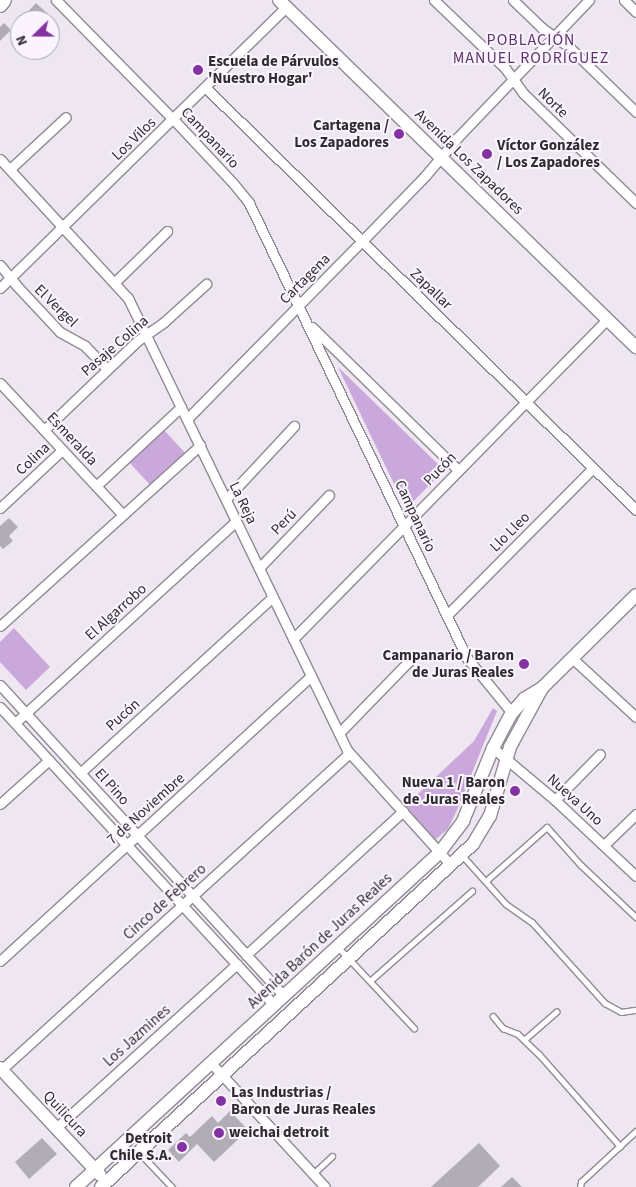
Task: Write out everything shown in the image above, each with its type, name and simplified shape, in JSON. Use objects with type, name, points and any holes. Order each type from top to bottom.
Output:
[{"type":"main road","points":[[0,4],[4,0]]},
{"type":"street","name":"Campanario","points":[[56,0],[174,120],[245,197],[307,321],[470,664],[512,713]]},
{"type":"street","name":"Norte","points":[[434,0],[505,68],[523,93],[636,203]]},
{"type":"street","points":[[513,0],[542,28],[568,46],[636,112]]},
{"type":"street","name":"Cartagena","points":[[187,419],[362,241],[589,0]]},
{"type":"street","points":[[624,0],[636,12]]},
{"type":"street","name":"Los Vilos","points":[[0,288],[206,88],[282,4]]},
{"type":"street","name":"Avenida Los Zapadores","points":[[282,4],[441,156],[636,348]]},
{"type":"street","name":"Zapallar","points":[[206,88],[636,510]]},
{"type":"street","points":[[10,170],[66,117]]},
{"type":"street","name":"La Reja","points":[[0,159],[128,298],[349,753],[451,865]]},
{"type":"street","points":[[115,282],[167,231]]},
{"type":"street","name":"El Vergel","points":[[0,265],[60,332],[85,346],[107,369]]},
{"type":"street","name":"Pasaje Colina","points":[[44,430],[107,369],[206,284]]},
{"type":"street","name":"Pucón","points":[[293,639],[607,319]]},
{"type":"street","name":"Campanario","points":[[307,321],[458,470]]},
{"type":"street","name":"Esmeralda","points":[[0,383],[123,514]]},
{"type":"street","points":[[96,486],[181,406]]},
{"type":"street","points":[[226,499],[294,426]]},
{"type":"street","points":[[2,622],[200,445]]},
{"type":"street","name":"Colina","points":[[0,508],[62,450]]},
{"type":"street","name":"Llo Lleo","points":[[447,615],[593,468]]},
{"type":"street","name":"Perú","points":[[259,568],[329,494]]},
{"type":"street","name":"El Algarrobo","points":[[15,723],[236,521]]},
{"type":"street","name":"Pucón","points":[[80,773],[273,597]]},
{"type":"street","name":"Avenida Barón de Juras Reales","points":[[76,1187],[440,852],[463,821],[493,748],[512,713],[524,699],[542,688],[634,599]]},
{"type":"street","points":[[572,658],[636,717]]},
{"type":"street","points":[[339,733],[410,660]]},
{"type":"street","name":"7 de Noviembre","points":[[0,961],[311,676]]},
{"type":"street","name":"El Pino","points":[[0,685],[284,996]]},
{"type":"street","name":"Avenida Barón de Juras Reales","points":[[104,1184],[462,855],[483,831],[490,816],[506,758],[516,735],[534,706],[542,688]]},
{"type":"street","name":"El Pino","points":[[0,707],[274,1005]]},
{"type":"street","name":"Nueva Uno","points":[[493,748],[555,800],[636,876]]},
{"type":"street","name":"Cinco de Febrero","points":[[1,1070],[349,753]]},
{"type":"street","points":[[555,800],[600,754]]},
{"type":"street","points":[[0,804],[49,760]]},
{"type":"street","points":[[246,955],[403,811]]},
{"type":"street","points":[[604,845],[636,814]]},
{"type":"street","name":"Los Jazmines","points":[[56,1128],[237,964]]},
{"type":"street","points":[[210,1064],[325,1187]]},
{"type":"street","name":"Quilicura","points":[[1,1070],[95,1169],[104,1184]]},
{"type":"lane","points":[[486,881],[547,827],[581,865],[636,917]]},
{"type":"lane","points":[[462,855],[506,904],[532,922],[605,1003],[621,1012],[636,1010]]},
{"type":"lane","points":[[370,981],[472,891]]},
{"type":"lane","points":[[338,947],[414,1028]]},
{"type":"lane","points":[[524,1040],[556,1012]]},
{"type":"lane","points":[[493,1016],[503,1028],[518,1034],[524,1040],[620,1146]]},
{"type":"lane","points":[[580,1187],[581,1182],[636,1131]]},
{"type":"lane","points":[[139,1152],[172,1187]]},
{"type":"lane","points":[[313,1174],[332,1156]]},
{"type":"shaded area","points":[[338,367],[444,470],[406,509]]},
{"type":"shaded area","points":[[164,430],[186,454],[151,486],[129,462]]},
{"type":"shaded area","points":[[14,628],[50,667],[26,690],[0,662],[0,642]]},
{"type":"shaded area","points":[[493,708],[497,711],[457,810],[448,829],[434,841],[404,807],[474,741]]},
{"type":"building","points":[[36,3],[44,10],[29,10]]},
{"type":"building","points":[[4,23],[10,31],[0,41],[0,27]]},
{"type":"building","points":[[9,518],[18,527],[9,536],[13,541],[3,549],[0,546],[0,526]]},
{"type":"building","name":"weichai detroit","points":[[230,1111],[248,1130],[214,1162],[197,1144],[179,1162],[168,1150],[186,1133],[190,1137],[212,1116],[218,1123]]},
{"type":"building","points":[[42,1138],[57,1154],[29,1179],[15,1162]]},
{"type":"building","points":[[479,1143],[500,1166],[478,1187],[431,1187]]},
{"type":"building","points":[[512,1177],[522,1187],[501,1187]]},
{"type":"place","name":"Escuela de Párvulos 'Nuestro Hogar'","points":[[198,70]]},
{"type":"place","name":"Cartagena / Los Zapadores","points":[[399,134]]},
{"type":"place","name":"Víctor González / Los Zapadores","points":[[487,154]]},
{"type":"place","name":"Campanario / Baron de Juras Reales","points":[[524,664]]},
{"type":"place","name":"Nueva 1 / Baron de Juras Reales","points":[[515,791]]},
{"type":"place","name":"Las Industrias / Baron de Juras Reales","points":[[221,1101]]},
{"type":"place","name":"weichai detroit","points":[[219,1133]]},
{"type":"place","name":"Detroit Chile S.A.","points":[[182,1147]]},
{"type":"district","name":"POBLACIÓN MANUEL RODRÍGUEZ","points":[[531,49]]}]
